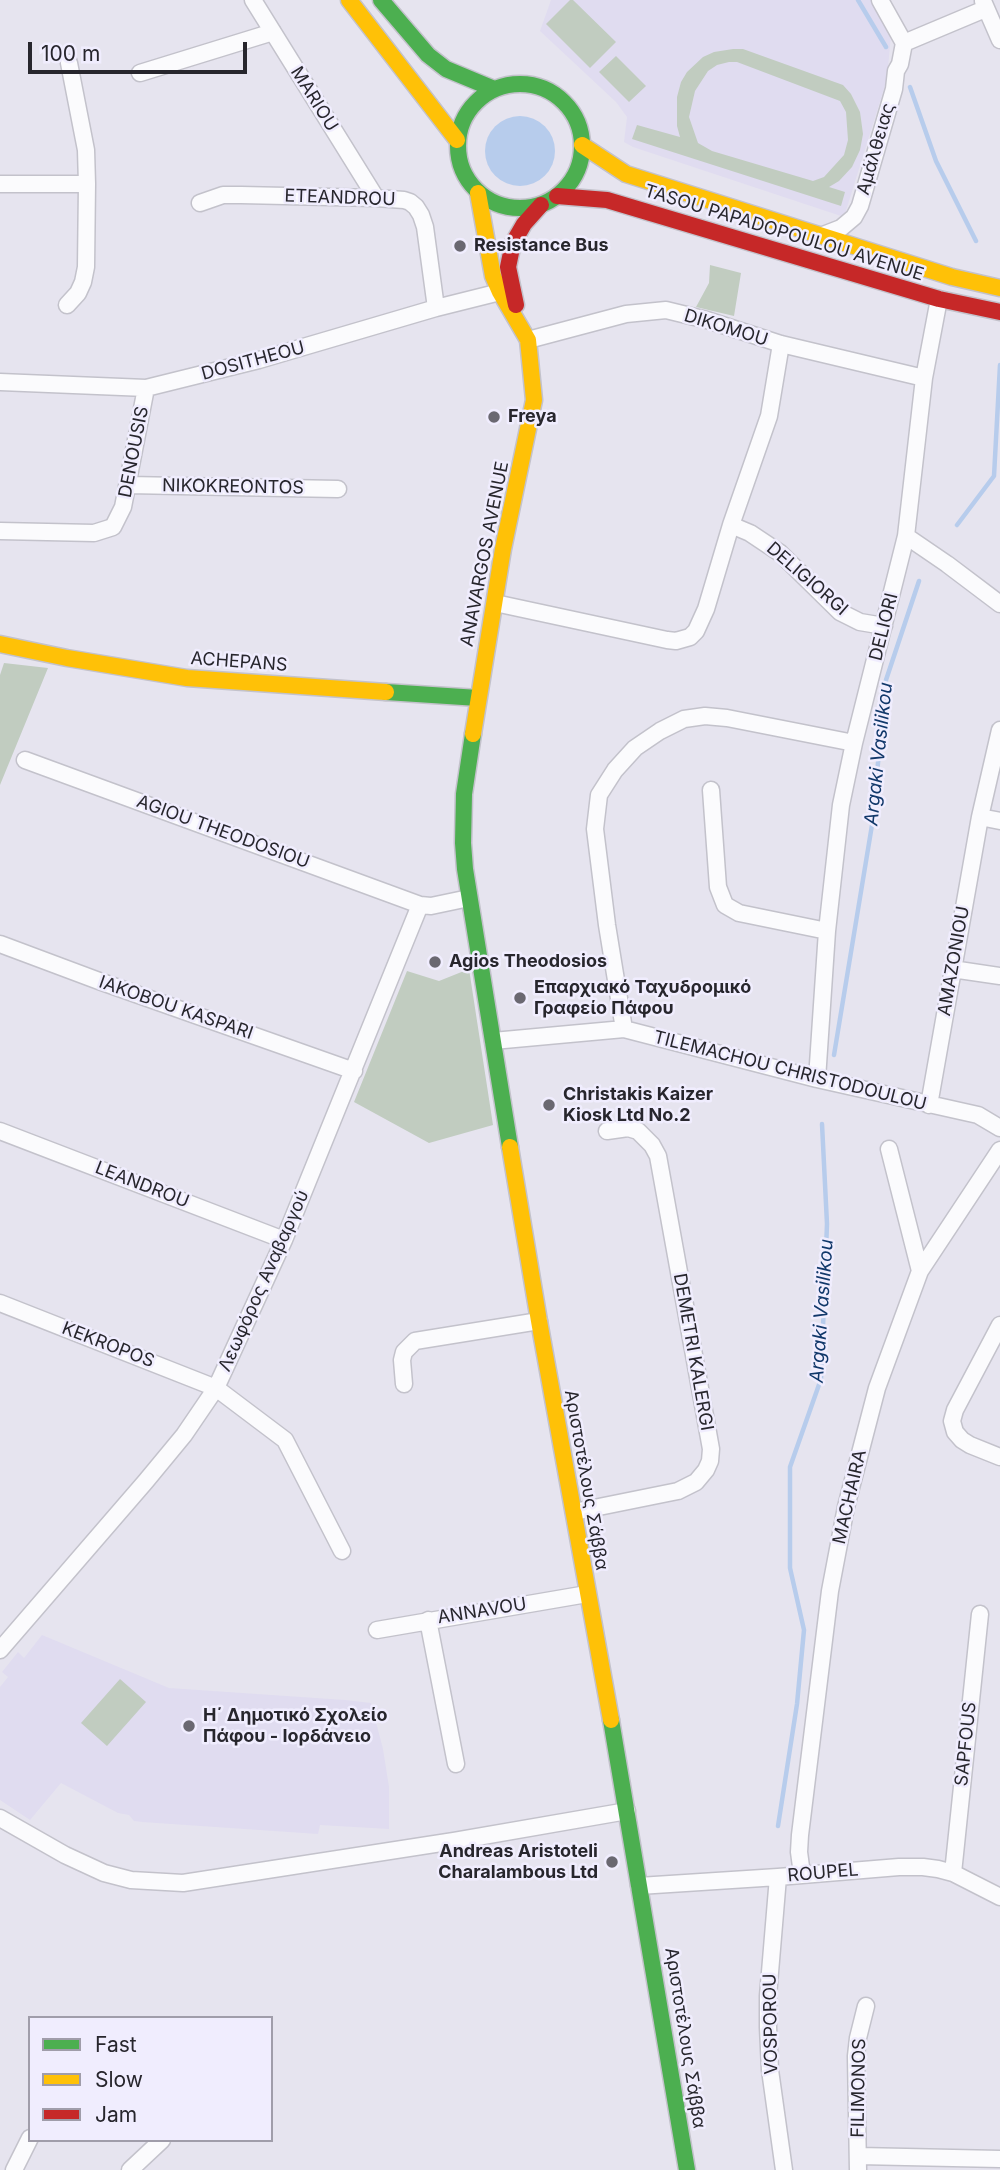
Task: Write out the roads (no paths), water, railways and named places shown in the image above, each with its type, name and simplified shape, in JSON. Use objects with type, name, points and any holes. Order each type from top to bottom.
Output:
[{"type":"main road","points":[[349,0],[457,140]]},
{"type":"main road","points":[[385,3],[428,55],[446,69],[494,89]]},
{"type":"main road","points":[[514,83],[535,85],[554,93],[569,107],[579,124],[582,145],[580,164],[571,182],[557,196],[541,205],[520,209],[498,205],[478,194],[466,179],[460,167],[457,140],[469,109],[480,97],[514,83]]},
{"type":"main road","name":"TASOU PAPADOPOULOU AVENUE","points":[[582,145],[626,174],[952,277],[1000,288]]},
{"type":"main road","name":"ANAVARGOS AVENUE","points":[[464,794],[503,550],[534,400],[528,340],[499,292],[489,258],[478,194]]},
{"type":"main road","name":"TASOU PAPADOPOULOU AVENUE","points":[[557,196],[607,200],[939,299],[1000,312]]},
{"type":"main road","name":"ANAVARGOS AVENUE","points":[[519,322],[508,267],[513,243],[524,224],[541,205]]},
{"type":"main road","name":"ACHEPANS","points":[[0,644],[187,678],[478,698]]},
{"type":"main road","name":"Αριστοτέλους Σάββα","points":[[464,794],[463,843],[469,898],[539,1321],[627,1811],[687,2170]]},
{"type":"street","name":"MARIOU","points":[[253,0],[376,198]]},
{"type":"street","points":[[880,0],[904,43],[984,4],[1000,40]]},
{"type":"street","points":[[140,73],[273,32]]},
{"type":"street","name":"Αμάλθειας","points":[[821,236],[841,228],[854,217],[860,206],[894,89],[904,43]]},
{"type":"street","points":[[67,305],[78,293],[86,267],[87,184],[86,150],[69,63]]},
{"type":"street","points":[[0,184],[87,184]]},
{"type":"street","name":"ETEANDROU","points":[[200,203],[223,195],[376,198],[410,202],[421,215],[425,227],[436,308]]},
{"type":"street","name":"DOSITHEOU","points":[[0,382],[146,388],[259,360],[499,292]]},
{"type":"street","name":"DELIORI","points":[[817,1079],[827,931],[842,805],[854,743],[906,536],[924,379],[939,299]]},
{"type":"street","name":"DIKOMOU","points":[[528,340],[626,314],[666,310],[781,344],[924,379]]},
{"type":"street","points":[[495,603],[667,640],[683,639],[696,631],[706,609],[731,525],[769,415],[781,344]]},
{"type":"street","name":"DENOUSIS","points":[[0,531],[81,534],[113,527],[123,507],[146,388]]},
{"type":"street","name":"NIKOKREONTOS","points":[[128,485],[338,489]]},
{"type":"street","name":"DELIGIORGI","points":[[731,525],[750,533],[780,553],[840,612],[860,622],[884,626]]},
{"type":"street","points":[[906,536],[1000,604]]},
{"type":"street","points":[[624,1029],[595,829],[599,795],[615,769],[635,748],[660,731],[684,719],[705,716],[854,743]]},
{"type":"street","name":"AMAZONIOU","points":[[929,1105],[980,817],[1000,730]]},
{"type":"street","name":"AGIOU THEODOSIOU","points":[[25,760],[420,905]]},
{"type":"street","points":[[711,790],[718,887],[725,905],[739,913],[827,931]]},
{"type":"street","points":[[980,817],[1000,821]]},
{"type":"street","points":[[420,905],[431,906],[469,898]]},
{"type":"street","name":"Λεωφόρος Αναβαργού","points":[[0,1650],[184,1435],[216,1388],[284,1240],[420,905]]},
{"type":"street","name":"IAKOBOU KASPARI","points":[[0,944],[354,1071]]},
{"type":"street","points":[[953,969],[1000,976]]},
{"type":"street","name":"TILEMACHOU CHRISTODOULOU","points":[[493,1041],[624,1029],[817,1079],[978,1115],[1000,1128]]},
{"type":"street","name":"DEMETRI KALERGI","points":[[574,1513],[678,1491],[696,1482],[710,1461],[711,1449],[658,1156],[652,1145],[638,1131],[628,1128],[607,1130]]},
{"type":"street","name":"LEANDROU","points":[[0,1131],[284,1240]]},
{"type":"street","points":[[889,1149],[920,1271]]},
{"type":"street","name":"MACHAIRA","points":[[802,1874],[800,1835],[830,1591],[846,1507],[877,1388],[920,1271],[1000,1150]]},
{"type":"street","name":"KEKROPOS","points":[[0,1303],[216,1388],[285,1440],[342,1551]]},
{"type":"street","points":[[404,1384],[404,1352],[415,1341],[539,1321]]},
{"type":"street","points":[[1000,1325],[955,1410],[952,1421],[955,1432],[962,1440],[1000,1457]]},
{"type":"street","name":"ANNAVOU","points":[[377,1630],[587,1594]]},
{"type":"street","name":"SAPFOUS","points":[[953,1873],[980,1614]]},
{"type":"street","points":[[428,1620],[456,1764]]},
{"type":"street","points":[[0,1818],[65,1855],[104,1873],[131,1880],[183,1883],[627,1811]]},
{"type":"street","name":"ROUPEL","points":[[639,1886],[899,1867],[938,1869],[953,1873],[1000,1897]]},
{"type":"street","name":"VOSPOROU","points":[[778,1877],[768,2027],[783,2170]]},
{"type":"street","name":"FILIMONOS","points":[[858,2163],[856,2056],[866,2006]]},
{"type":"street","points":[[14,2170],[28,2142]]},
{"type":"street","points":[[130,2170],[160,2142]]},
{"type":"street","points":[[858,2163],[1000,2159]]},
{"type":"water","points":[[520,116],[545,126],[555,151],[545,176],[520,186],[495,176],[485,151],[495,126]]},
{"type":"waterway","name":"Argaki Vasilikou","points":[[858,0],[886,47]]},
{"type":"waterway","name":"Argaki Vasilikou","points":[[910,87],[936,161],[976,241]]},
{"type":"waterway","name":"Argaki Vasilikou","points":[[957,525],[994,476],[1000,365]]},
{"type":"waterway","name":"Argaki Vasilikou","points":[[834,1055],[872,825],[886,680],[919,581]]},
{"type":"waterway","name":"Argaki Vasilikou","points":[[778,1826],[797,1704],[804,1630],[790,1568],[790,1467],[821,1379],[827,1224],[822,1124]]},
{"type":"place","name":"Resistance Bus","points":[[460,246]]},
{"type":"place","name":"Freya","points":[[494,417]]},
{"type":"place","name":"Agios Theodosios","points":[[435,962]]},
{"type":"place","name":"Επαρχιακό Ταχυδρομικό Γραφείο Πάφου","points":[[520,998]]},
{"type":"place","name":"Christakis Kaizer Kiosk Ltd No.2","points":[[549,1105]]},
{"type":"place","name":"Η΄ Δημοτικό Σχολείο Πάφου - Ιορδάνειο","points":[[189,1726]]},
{"type":"place","name":"Andreas Aristoteli Charalambous Ltd","points":[[612,1862]]}]
